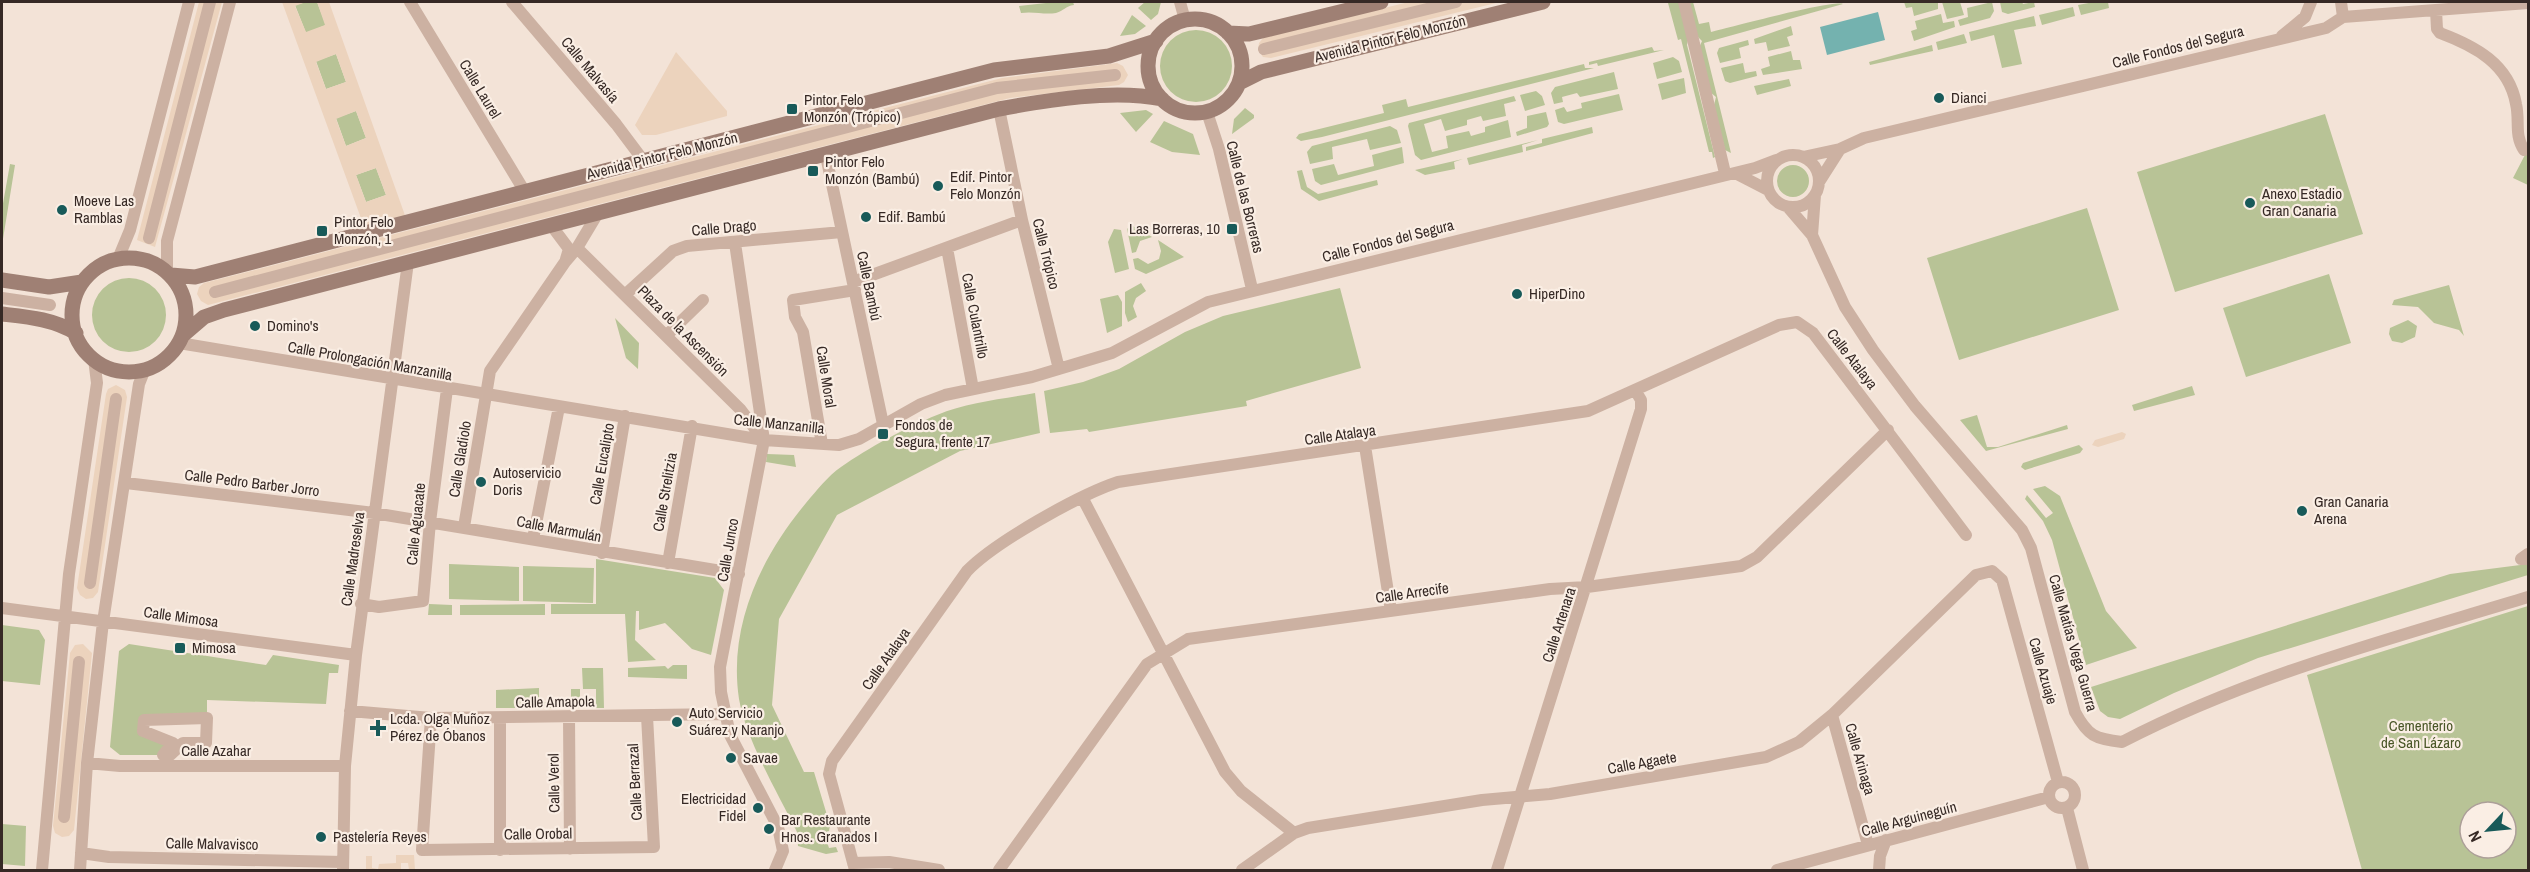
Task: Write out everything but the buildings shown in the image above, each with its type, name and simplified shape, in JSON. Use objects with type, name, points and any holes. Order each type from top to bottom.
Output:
[{"type":"street","points":[[118,259],[130,230],[189,2]]},
{"type":"street","points":[[149,238],[210,2]]},
{"type":"street","points":[[181,339],[186,319],[185,303],[169,274],[167,241],[230,2]]},
{"type":"street","name":"Calle Laurel","points":[[410,2],[525,192]]},
{"type":"street","name":"Calle Malvasía","points":[[512,2],[644,160]]},
{"type":"street","points":[[1180,2],[1185,20]]},
{"type":"street","points":[[1228,33],[1248,34],[1381,2]]},
{"type":"street","name":"Avenida Pintor Felo Monzón","points":[[1264,49],[1456,2]]},
{"type":"street","name":"Avenida Pintor Felo Monzón","points":[[1239,83],[1261,72],[1544,2]]},
{"type":"street","points":[[1684,2],[1730,173],[1768,190]]},
{"type":"street","points":[[2281,37],[2305,17],[2311,2]]},
{"type":"street","points":[[2341,2],[2343,17]]},
{"type":"street","name":"Calle Fondos del Segura","points":[[1803,157],[1840,149],[1864,138],[2326,28],[2343,17],[2529,3]]},
{"type":"street","points":[[2436,10],[2437,29],[2440,33],[2473,45],[2492,60],[2507,80],[2516,103],[2517,134],[2524,150]]},
{"type":"street","points":[[169,274],[144,259],[118,259],[92,271],[82,282],[73,307],[76,333],[80,343],[94,359],[103,365],[124,371],[145,369],[159,364],[204,316],[826,156],[999,109],[1140,94],[1162,99],[1183,111],[1207,112],[1226,101],[1239,83],[1241,56],[1228,33],[1215,24],[1201,20],[1185,20],[1164,32],[1156,41],[1150,55],[1149,71],[1153,86],[1162,99]]},
{"type":"street","name":"Avenida Pintor Felo Monzón","points":[[169,274],[195,277],[994,70],[1109,56],[1156,41]]},
{"type":"street","name":"Avenida Pintor Felo Monzón","points":[[214,292],[997,88],[1115,75]]},
{"type":"street","name":"Calle Trópico","points":[[999,109],[1022,220],[1059,369]]},
{"type":"street","name":"Calle de las Borreras","points":[[1207,112],[1219,148],[1252,289]]},
{"type":"street","points":[[1819,182],[1814,165],[1803,157],[1792,155],[1776,160],[1767,174],[1768,190],[1773,198],[1788,207],[1805,204],[1815,195],[1819,182],[1840,149]]},
{"type":"street","name":"Calle Bambú","points":[[826,156],[883,424]]},
{"type":"street","name":"Calle Fondos del Segura","points":[[1059,369],[1112,353],[1208,302],[1252,289],[1776,160]]},
{"type":"street","name":"Calle Matías Vega Guerra","points":[[1812,235],[1815,195]]},
{"type":"street","name":"Calle Matías Vega Guerra","points":[[1788,207],[1812,235],[1845,307],[1873,350],[1915,406],[2022,530],[2031,548],[2075,712],[2086,732],[2103,740],[2122,742],[2184,710],[2234,689],[2298,667],[2529,597]]},
{"type":"street","points":[[484,396],[490,371],[565,262],[578,248],[598,213]]},
{"type":"street","points":[[854,286],[1022,220]]},
{"type":"street","points":[[551,225],[569,249],[565,262]]},
{"type":"street","name":"Calle Drago","points":[[626,294],[673,251],[687,246],[842,232]]},
{"type":"street","name":"Calle Junco","points":[[735,243],[764,440],[740,574],[720,668],[725,714],[730,735],[778,827],[783,851],[775,870]]},
{"type":"street","name":"Plaza de la Ascensión","points":[[578,248],[740,410],[764,440]]},
{"type":"street","name":"Calle Culantrillo","points":[[946,248],[973,389]]},
{"type":"street","name":"Calle Madreselva","points":[[343,866],[345,766],[361,604],[408,262]]},
{"type":"street","points":[[2,280],[49,287],[82,282]]},
{"type":"street","name":"Calle Moral","points":[[822,444],[803,332],[795,316],[793,300],[854,286]]},
{"type":"street","points":[[2,298],[50,305]]},
{"type":"street","points":[[667,335],[704,300]]},
{"type":"street","points":[[2,314],[61,324],[76,333]]},
{"type":"street","name":"Calle Atalaya","points":[[854,867],[829,774],[832,761],[967,571],[982,555],[1082,497],[1118,483],[1588,411],[1779,325],[1797,322],[1813,333],[1966,536]]},
{"type":"street","name":"Calle Prolongación Manzanilla","points":[[181,339],[484,396]]},
{"type":"street","points":[[42,870],[65,616],[96,393],[94,359]]},
{"type":"street","points":[[80,870],[87,763],[103,622],[126,483],[139,384],[145,369]]},
{"type":"street","name":"Calle Manzanilla","points":[[484,396],[692,426],[764,440],[839,445],[859,439],[921,404],[1059,369]]},
{"type":"street","name":"Calle Aguacate","points":[[361,604],[379,607],[423,601],[430,522],[447,389]]},
{"type":"street","name":"Calle Artenara","points":[[1497,870],[1641,409],[1641,400],[1635,390]]},
{"type":"street","name":"Calle Gladiolo","points":[[464,528],[484,396]]},
{"type":"street","points":[[90,583],[116,399]]},
{"type":"street","points":[[533,539],[560,407]]},
{"type":"street","name":"Calle Eucalipto","points":[[602,553],[625,416]]},
{"type":"street","name":"Calle Strelitzia","points":[[668,563],[692,426]]},
{"type":"street","name":"Calle Arrecife","points":[[999,870],[1147,664],[1188,639],[1550,588],[1587,587],[1741,566],[1757,557],[1888,430]]},
{"type":"street","points":[[1365,446],[1391,611]]},
{"type":"street","name":"Calle Pedro Barber Jorro","points":[[126,483],[374,513]]},
{"type":"street","points":[[1082,497],[1225,772],[1241,791],[1294,833]]},
{"type":"street","name":"Calle Marmulán","points":[[374,513],[533,539],[602,553],[740,574]]},
{"type":"street","name":"Calle Agaete","points":[[1242,870],[1294,833],[1320,826],[1521,796],[1550,794],[1766,757],[1799,742],[1832,715],[1976,575],[1992,571]]},
{"type":"street","name":"Calle Azuaje","points":[[1992,571],[2002,580],[2058,782]]},
{"type":"street","name":"Calle Mimosa","points":[[2,608],[356,655]]},
{"type":"street","points":[[64,817],[80,662]]},
{"type":"street","name":"Calle Amapola","points":[[350,711],[431,718],[725,714]]},
{"type":"street","name":"Calle Arinaga","points":[[1832,715],[1868,845]]},
{"type":"street","name":"Calle Berrazal","points":[[647,716],[654,848]]},
{"type":"street","name":"Calle Verol","points":[[568,717],[570,849]]},
{"type":"street","points":[[207,718],[206,743],[183,743],[170,755],[163,755],[173,743],[143,731],[144,720],[207,718]]},
{"type":"street","name":"Calle Orobal","points":[[431,718],[422,850],[654,848]]},
{"type":"street","points":[[500,718],[500,850]]},
{"type":"street","name":"Calle Azahar","points":[[87,763],[120,766],[345,766]]},
{"type":"street","points":[[2058,782],[2070,784],[2075,791],[2075,799],[2067,808],[2058,808],[2049,797],[2050,790],[2058,782]]},
{"type":"street","name":"Calle Arguineguín","points":[[1777,870],[2049,797]]},
{"type":"street","points":[[2067,808],[2083,870]]},
{"type":"street","points":[[1880,870],[1880,856],[1886,840]]},
{"type":"street","name":"Calle Malvavisco","points":[[81,853],[109,857],[343,866]]},
{"type":"street","points":[[854,867],[889,862],[939,870]]},
{"type":"green space","points":[[317,2],[326,25],[306,33],[295,5]]},
{"type":"green space","points":[[1073,2],[1074,5],[1052,13],[1021,13],[1019,6]]},
{"type":"green space","points":[[1145,2],[1161,2],[1158,14],[1151,20],[1138,8]]},
{"type":"green space","points":[[1665,2],[1681,2],[1689,35],[1687,45],[1715,157],[1713,158],[1712,152],[1709,152],[1681,39],[1678,40],[1668,3]]},
{"type":"green space","points":[[1688,2],[1693,2],[1699,24],[1709,22],[1711,32],[1802,10],[1843,4],[1704,43],[1731,153],[1725,150],[1714,105],[1716,97],[1710,92],[1699,48],[1702,41],[1696,35]]},
{"type":"green space","points":[[1904,2],[1938,2],[1938,9],[1914,16],[1912,7],[1906,8]]},
{"type":"green space","points":[[1942,2],[1960,2],[1964,15],[1947,19]]},
{"type":"green space","points":[[1992,2],[1994,11],[1990,18],[1960,26],[1958,20],[1968,17],[1967,8]]},
{"type":"green space","points":[[2000,2],[2022,2],[2023,4],[2034,2],[2035,7],[2008,14],[2002,12]]},
{"type":"green space","points":[[2108,2],[2109,8],[2081,15],[2078,5]]},
{"type":"green space","points":[[2073,7],[2075,16],[2042,25],[2039,15]]},
{"type":"green space","points":[[1941,14],[1943,23],[1954,21],[1955,27],[1914,41],[1911,31],[1917,29],[1915,21]]},
{"type":"green space","points":[[1132,15],[1146,26],[1135,34],[1120,36]]},
{"type":"green space","points":[[2034,16],[2036,26],[2014,30],[2022,64],[2002,68],[1994,35],[1971,41],[1969,32]]},
{"type":"green space","points":[[1791,26],[1793,35],[1787,37],[1790,46],[1768,51],[1766,42],[1755,44],[1754,39]]},
{"type":"green space","points":[[1196,30],[1216,36],[1226,46],[1232,66],[1226,86],[1216,96],[1196,102],[1176,96],[1166,86],[1160,66],[1166,46],[1176,36]]},
{"type":"green space","points":[[1964,34],[1967,43],[1938,50],[1936,42]]},
{"type":"green space","points":[[1748,40],[1749,45],[1739,48],[1741,58],[1720,63],[1717,53],[1719,48]]},
{"type":"green space","points":[[1932,45],[1933,51],[1870,65],[1869,62]]},
{"type":"green space","points":[[1652,47],[1654,51],[1664,50],[1598,66],[1597,63],[1589,65],[1589,62]]},
{"type":"green space","points":[[1791,51],[1793,60],[1800,60],[1802,69],[1763,75],[1761,69],[1770,66],[1768,57]]},
{"type":"green space","points":[[336,54],[346,82],[326,89],[316,61]]},
{"type":"green space","points":[[1673,57],[1679,61],[1682,72],[1657,79],[1653,63]]},
{"type":"green space","points":[[1743,63],[1745,73],[1756,71],[1757,76],[1730,83],[1725,81],[1721,68]]},
{"type":"green space","points":[[1584,64],[1585,68],[1594,68],[1322,137],[1301,141],[1296,138],[1299,134],[1384,113],[1382,105],[1406,99],[1408,107]]},
{"type":"green space","points":[[1614,72],[1618,89],[1580,97],[1577,93],[1562,97],[1563,102],[1554,104],[1551,93],[1555,87]]},
{"type":"green space","points":[[1684,78],[1686,93],[1662,100],[1658,84]]},
{"type":"green space","points":[[1789,79],[1791,86],[1757,95],[1754,86]]},
{"type":"green space","points":[[1536,91],[1542,96],[1545,105],[1525,111],[1520,95]]},
{"type":"green space","points":[[1619,94],[1623,110],[1564,124],[1558,122],[1555,110],[1564,107],[1567,112],[1582,108],[1581,103]]},
{"type":"green space","points":[[1514,96],[1516,101],[1504,104],[1506,116],[1483,121],[1481,116],[1467,120],[1467,125],[1445,131],[1441,119],[1424,124],[1432,152],[1448,148],[1446,136],[1469,131],[1471,136],[1485,132],[1485,127],[1508,120],[1511,137],[1421,160],[1415,155],[1409,123]]},
{"type":"green space","points":[[1245,108],[1254,115],[1254,118],[1232,134],[1234,119]]},
{"type":"green space","points":[[1146,110],[1153,114],[1136,132],[1120,113]]},
{"type":"green space","points":[[356,111],[366,138],[346,146],[336,118]]},
{"type":"green space","points":[[1546,112],[1549,124],[1547,127],[1517,136],[1516,132],[1527,128],[1527,116]]},
{"type":"green space","name":"Anexo Estadio Gran Canaria","points":[[2325,114],[2363,234],[2175,292],[2137,172]]},
{"type":"green space","points":[[1164,121],[1193,134],[1200,155],[1172,152],[1150,142]]},
{"type":"green space","points":[[1390,126],[1397,130],[1401,143],[1370,150],[1367,139],[1332,147],[1333,159],[1310,164],[1307,152],[1312,146]]},
{"type":"green space","points":[[1592,127],[1593,133],[1526,151],[1526,147],[1542,143],[1542,139]]},
{"type":"green space","points":[[1538,140],[1522,145],[1523,152],[1469,165],[1467,158]]},
{"type":"green space","points":[[1402,147],[1404,163],[1321,185],[1315,181],[1312,169],[1334,164],[1338,175],[1374,166],[1372,155]]},
{"type":"green space","points":[[2528,149],[2528,185],[2513,178]]},
{"type":"green space","points":[[1463,159],[1454,162],[1455,169],[1425,175],[1415,170]]},
{"type":"green space","points":[[10,164],[15,165],[2,245],[2,209]]},
{"type":"green space","points":[[1793,165],[1805,169],[1809,181],[1805,193],[1793,197],[1781,193],[1777,181],[1781,169]]},
{"type":"green space","points":[[376,168],[386,195],[366,202],[356,175]]},
{"type":"green space","points":[[1302,170],[1307,187],[1318,194],[1377,180],[1378,185],[1319,201],[1301,189],[1297,171]]},
{"type":"green space","points":[[2087,208],[2119,310],[1959,360],[1927,258]]},
{"type":"green space","points":[[1131,225],[1152,237],[1140,241],[1136,252],[1132,253],[1127,229]]},
{"type":"green space","points":[[1114,229],[1121,230],[1129,269],[1115,273],[1108,242]]},
{"type":"green space","points":[[1158,240],[1184,257],[1146,274],[1135,269],[1133,259],[1138,258],[1148,264],[1159,259],[1161,251]]},
{"type":"green space","points":[[2329,274],[2351,343],[2246,377],[2223,308]]},
{"type":"green space","points":[[129,278],[143,281],[155,289],[163,301],[166,315],[163,329],[155,341],[143,349],[129,352],[115,349],[103,341],[95,329],[92,315],[95,301],[103,289],[115,281]]},
{"type":"green space","points":[[1141,283],[1146,291],[1136,298],[1133,306],[1137,317],[1128,322],[1125,313],[1125,292]]},
{"type":"green space","points":[[2449,285],[2464,336],[2459,330],[2434,323],[2418,307],[2392,305],[2394,300]]},
{"type":"green space","points":[[1340,288],[1361,368],[1246,401],[1247,406],[1089,432],[1087,429],[1050,433],[1044,391],[1083,382],[1119,369],[1185,332],[1223,316]]},
{"type":"green space","points":[[1118,295],[1122,302],[1122,326],[1107,333],[1100,299]]},
{"type":"green space","points":[[615,318],[639,343],[638,369],[626,358]]},
{"type":"green space","points":[[2408,320],[2417,326],[2415,337],[2402,343],[2392,341],[2389,334],[2390,328]]},
{"type":"green space","points":[[2192,386],[2195,395],[2134,411],[2132,405]]},
{"type":"green space","points":[[1035,393],[1040,433],[960,451],[837,515],[779,619],[772,705],[804,772],[814,772],[830,825],[829,831],[824,833],[829,848],[836,847],[838,852],[826,854],[798,846],[797,832],[755,749],[739,699],[738,645],[744,619],[762,569],[790,524],[823,484],[841,467],[875,445],[925,420],[949,411],[973,404]]},
{"type":"green space","points":[[1977,415],[1987,447],[1998,447],[2067,425],[2068,429],[1986,451],[1960,420]]},
{"type":"green space","points":[[2079,445],[2083,449],[2080,453],[2025,470],[2021,467],[2023,463]]},
{"type":"green space","points":[[767,454],[794,455],[796,467],[766,462]]},
{"type":"green space","points":[[2045,486],[2060,496],[2106,611],[2137,648],[2086,665],[2052,540],[2043,521],[2025,499],[2027,495],[2046,518],[2053,513],[2033,489]]},
{"type":"green space","points":[[596,559],[715,578],[724,590],[711,655],[692,649],[665,623],[639,630],[639,611],[636,611],[635,640],[656,660],[628,662],[625,614],[551,614],[551,604],[596,604]]},
{"type":"green space","points":[[449,564],[519,567],[519,601],[449,599]]},
{"type":"green space","points":[[2528,564],[2528,575],[2258,658],[2174,693],[2120,719],[2108,717],[2100,711],[2091,687],[2450,574]]},
{"type":"green space","points":[[523,566],[594,568],[593,603],[523,601]]},
{"type":"green space","points":[[429,604],[452,605],[452,615],[428,615]]},
{"type":"green space","points":[[545,604],[545,615],[460,615],[460,605]]},
{"type":"green space","name":"Cementerio de San Lázaro","points":[[2528,606],[2528,870],[2362,870],[2307,675]]},
{"type":"green space","points":[[2,625],[39,630],[45,640],[40,685],[2,681]]},
{"type":"green space","points":[[129,644],[266,665],[273,655],[339,665],[338,673],[329,673],[326,704],[207,700],[207,718],[143,720],[143,731],[173,743],[163,755],[120,755],[110,747],[119,651]]},
{"type":"green space","points":[[673,665],[687,665],[687,679],[628,677],[628,668],[665,666],[668,669]]},
{"type":"green space","points":[[582,668],[603,668],[604,708],[496,708],[496,690],[539,688],[539,702],[571,702],[571,689],[580,689],[580,702],[596,702],[596,689],[583,689]]},
{"type":"green space","points":[[2,824],[26,826],[25,866],[2,864]]},
{"type":"shaded area","points":[[199,2],[222,2],[155,247],[137,240]]},
{"type":"shaded area","points":[[282,2],[306,2],[295,6],[306,32],[325,25],[317,2],[329,2],[407,221],[366,232]],"holes":[[[336,54],[346,82],[326,89],[316,62]],[[356,111],[366,138],[346,146],[336,119]],[[376,168],[386,195],[366,202],[356,175]]]},
{"type":"shaded area","points":[[1409,2],[1500,2],[1271,58],[1263,57],[1258,50],[1259,43],[1264,37]]},
{"type":"shaded area","points":[[676,52],[727,111],[727,116],[656,135],[642,135],[635,125]]},
{"type":"shaded area","points":[[1117,63],[1123,66],[1128,75],[1119,85],[1010,98],[208,305],[201,301],[197,294],[199,287],[204,283],[1002,78]]},
{"type":"shaded area","points":[[116,385],[125,390],[127,397],[98,592],[93,598],[86,599],[80,595],[77,588],[106,394],[108,389]]},
{"type":"shaded area","points":[[2122,432],[2126,434],[2124,439],[2098,447],[2092,445],[2095,440]]},
{"type":"shaded area","points":[[83,644],[92,653],[74,830],[69,836],[62,837],[55,833],[53,826],[70,653],[75,645]]},
{"type":"shaded area","points":[[396,855],[414,855],[415,870],[409,870],[408,863],[401,863],[401,870],[366,870],[366,856],[372,856],[372,868],[378,869],[379,864],[396,863]]},
{"type":"water","points":[[1878,12],[1885,40],[1827,55],[1820,27]]},
{"type":"place","name":"Dianci","points":[[1939,98]]},
{"type":"place","name":"Pintor Felo Monzón (Trópico)","points":[[792,109]]},
{"type":"place","name":"Pintor Felo Monzón (Bambú)","points":[[813,171]]},
{"type":"place","name":"Edif. Pintor Felo Monzón","points":[[938,186]]},
{"type":"place","name":"Anexo Estadio Gran Canaria","points":[[2250,203]]},
{"type":"place","name":"Moeve Las Ramblas","points":[[62,210]]},
{"type":"place","name":"Edif. Bambú","points":[[866,217]]},
{"type":"place","name":"Las Borreras, 10","points":[[1232,229]]},
{"type":"place","name":"Pintor Felo Monzón, 1","points":[[322,231]]},
{"type":"place","name":"HiperDino","points":[[1517,294]]},
{"type":"place","name":"Domino's","points":[[255,326]]},
{"type":"place","name":"Fondos de Segura, frente 17","points":[[883,434]]},
{"type":"place","name":"Autoservicio Doris","points":[[481,482]]},
{"type":"place","name":"Gran Canaria Arena","points":[[2302,511]]},
{"type":"place","name":"Mimosa","points":[[180,648]]},
{"type":"place","name":"Auto Servicio Suárez y Naranjo","points":[[677,722]]},
{"type":"place","name":"Lcda. Olga Muñoz Pérez de Óbanos","points":[[378,728]]},
{"type":"place","name":"Savae","points":[[731,758]]},
{"type":"place","name":"Electricidad Fidel","points":[[758,808]]},
{"type":"place","name":"Bar Restaurante Hnos. Granados I","points":[[769,829]]},
{"type":"place","name":"Pastelería Reyes","points":[[321,837]]}]
